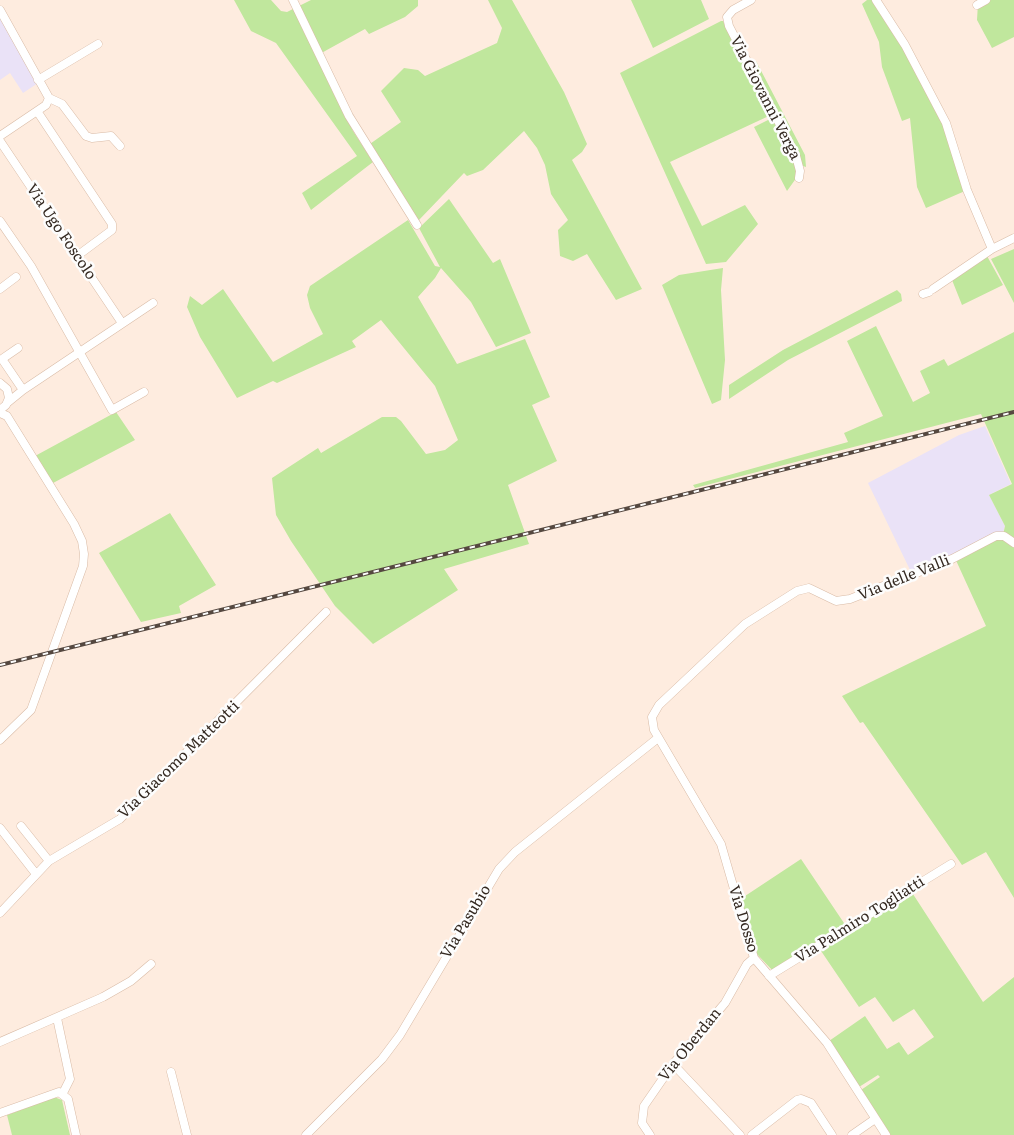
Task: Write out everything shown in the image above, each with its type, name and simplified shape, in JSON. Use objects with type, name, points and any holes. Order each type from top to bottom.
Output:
[{"type":"street","points":[[293,0],[355,126],[417,225]]},
{"type":"street","name":"Via Giovanni Verga","points":[[751,0],[733,10],[727,17],[729,26],[796,156],[800,171],[799,178]]},
{"type":"street","points":[[876,0],[905,45],[946,123],[967,190],[992,248]]},
{"type":"street","points":[[977,4],[986,0]]},
{"type":"street","points":[[0,10],[48,98],[62,104],[86,136],[111,136],[120,146]]},
{"type":"street","points":[[38,80],[98,44]]},
{"type":"street","points":[[0,136],[46,105],[48,98]]},
{"type":"street","points":[[37,111],[112,224],[112,230],[77,256]]},
{"type":"street","name":"Via Ugo Foscolo","points":[[0,141],[122,323]]},
{"type":"street","points":[[0,220],[31,266],[112,410],[144,392]]},
{"type":"street","points":[[930,290],[992,248],[1014,238]]},
{"type":"street","points":[[0,289],[16,277]]},
{"type":"street","points":[[4,409],[23,390],[153,303]]},
{"type":"street","points":[[18,348],[2,359],[23,390]]},
{"type":"street","points":[[3,386],[15,392],[23,390]]},
{"type":"street","points":[[0,740],[30,710],[83,566],[84,554],[82,541],[74,524],[4,409],[9,393],[3,386]]},
{"type":"street","name":"Via delle Valli","points":[[658,738],[651,722],[654,710],[745,624],[797,591],[809,588],[836,601],[850,600],[952,559],[996,536],[1004,536],[1014,543]]},
{"type":"street","name":"Via Giacomo Matteotti","points":[[0,911],[49,860],[120,819],[326,612]]},
{"type":"street","name":"Via Dosso","points":[[658,738],[721,844],[754,958],[827,1043],[886,1135]]},
{"type":"street","name":"Via Pasubio","points":[[306,1135],[382,1059],[400,1035],[499,869],[515,852],[658,738]]},
{"type":"street","points":[[21,826],[49,860]]},
{"type":"street","points":[[0,828],[36,874]]},
{"type":"street","name":"Via Palmiro Togliatti","points":[[769,976],[951,864]]},
{"type":"street","name":"Via Oberdan","points":[[650,1135],[642,1123],[641,1112],[673,1064],[725,1003],[747,964],[754,958]]},
{"type":"street","points":[[0,1042],[58,1018],[123,986],[151,964]]},
{"type":"street","points":[[58,1018],[70,1079],[63,1093]]},
{"type":"street","points":[[673,1064],[740,1135]]},
{"type":"street","points":[[171,1072],[187,1135]]},
{"type":"street","points":[[0,1113],[53,1092],[63,1093],[68,1099],[76,1135]]},
{"type":"street","points":[[752,1135],[802,1099],[811,1103],[832,1135]]},
{"type":"street","points":[[857,1134],[876,1119]]},
{"type":"shaded area","points":[[0,17],[38,83],[23,93],[10,73],[0,80]]},
{"type":"shaded area","points":[[985,426],[1011,484],[989,495],[1005,526],[1003,533],[911,572],[868,483],[959,435]]},
{"type":"green space","points":[[234,0],[271,0],[281,11],[287,12],[311,0],[418,0],[418,6],[405,17],[369,34],[365,29],[316,56],[353,131],[373,162],[311,210],[302,193],[357,156],[276,43],[251,31]]},
{"type":"green space","points":[[488,0],[512,0],[564,92],[587,144],[582,152],[572,160],[642,289],[616,300],[587,254],[573,261],[560,256],[558,230],[568,220],[551,194],[545,165],[537,148],[524,131],[483,170],[467,176],[464,173],[419,220],[414,218],[367,146],[401,122],[381,91],[404,68],[418,70],[425,76],[497,43],[502,28]]},
{"type":"green space","points":[[631,0],[701,0],[709,19],[653,48]]},
{"type":"green space","points":[[867,0],[873,0],[902,46],[945,126],[965,191],[926,208],[917,187],[910,118],[902,121],[882,67],[879,42],[862,4]]},
{"type":"green space","points":[[983,0],[1014,0],[1014,37],[992,48],[977,20],[978,3]]},
{"type":"green space","points":[[723,21],[771,115],[670,162],[702,226],[745,205],[758,224],[726,262],[706,264],[620,73]]},
{"type":"green space","points":[[756,61],[805,155],[806,167],[803,166],[750,62]]},
{"type":"green space","points":[[772,118],[793,157],[798,171],[797,177],[787,191],[754,127]]},
{"type":"green space","points":[[449,199],[493,263],[500,259],[531,333],[496,347],[471,302],[441,268],[435,278],[418,297],[457,364],[525,339],[550,397],[532,405],[557,461],[508,485],[529,544],[444,569],[458,590],[373,644],[335,606],[291,541],[276,515],[272,478],[318,448],[321,453],[382,417],[396,417],[401,421],[426,454],[445,450],[458,440],[435,386],[381,320],[352,341],[356,347],[277,383],[273,381],[237,398],[200,337],[187,307],[190,296],[202,305],[223,289],[273,362],[323,334],[310,308],[307,295],[310,286],[408,220],[435,266],[440,267],[419,228]]},
{"type":"green space","points":[[1014,249],[1014,303],[991,259]]},
{"type":"green space","points":[[987,256],[1003,285],[962,305],[952,280]]},
{"type":"green space","points":[[723,268],[721,290],[725,360],[721,400],[712,404],[662,285],[679,275]]},
{"type":"green space","points":[[897,290],[901,294],[902,301],[788,360],[729,399],[729,385],[783,350]]},
{"type":"green space","points":[[876,326],[913,402],[930,393],[920,371],[944,359],[948,366],[1014,332],[1014,898],[986,852],[962,865],[863,722],[860,723],[842,696],[986,626],[954,556],[1003,535],[1005,526],[989,495],[1012,484],[981,414],[695,488],[693,485],[848,442],[844,433],[883,416],[847,341]]},
{"type":"green space","points":[[116,412],[135,440],[53,483],[35,456]]},
{"type":"green space","points":[[170,513],[216,585],[179,606],[181,613],[141,622],[99,553]]},
{"type":"green space","points":[[801,859],[848,929],[911,891],[983,1002],[1014,977],[1014,1135],[888,1135],[861,1090],[880,1077],[878,1075],[859,1087],[829,1041],[865,1016],[887,1049],[899,1042],[908,1055],[934,1037],[914,1009],[893,1022],[875,997],[859,1007],[817,945],[774,972],[754,951],[739,900]]},
{"type":"green space","points":[[54,1097],[62,1100],[70,1135],[12,1135],[7,1115]]},
{"type":"railway","points":[[0,665],[1014,412]]}]
